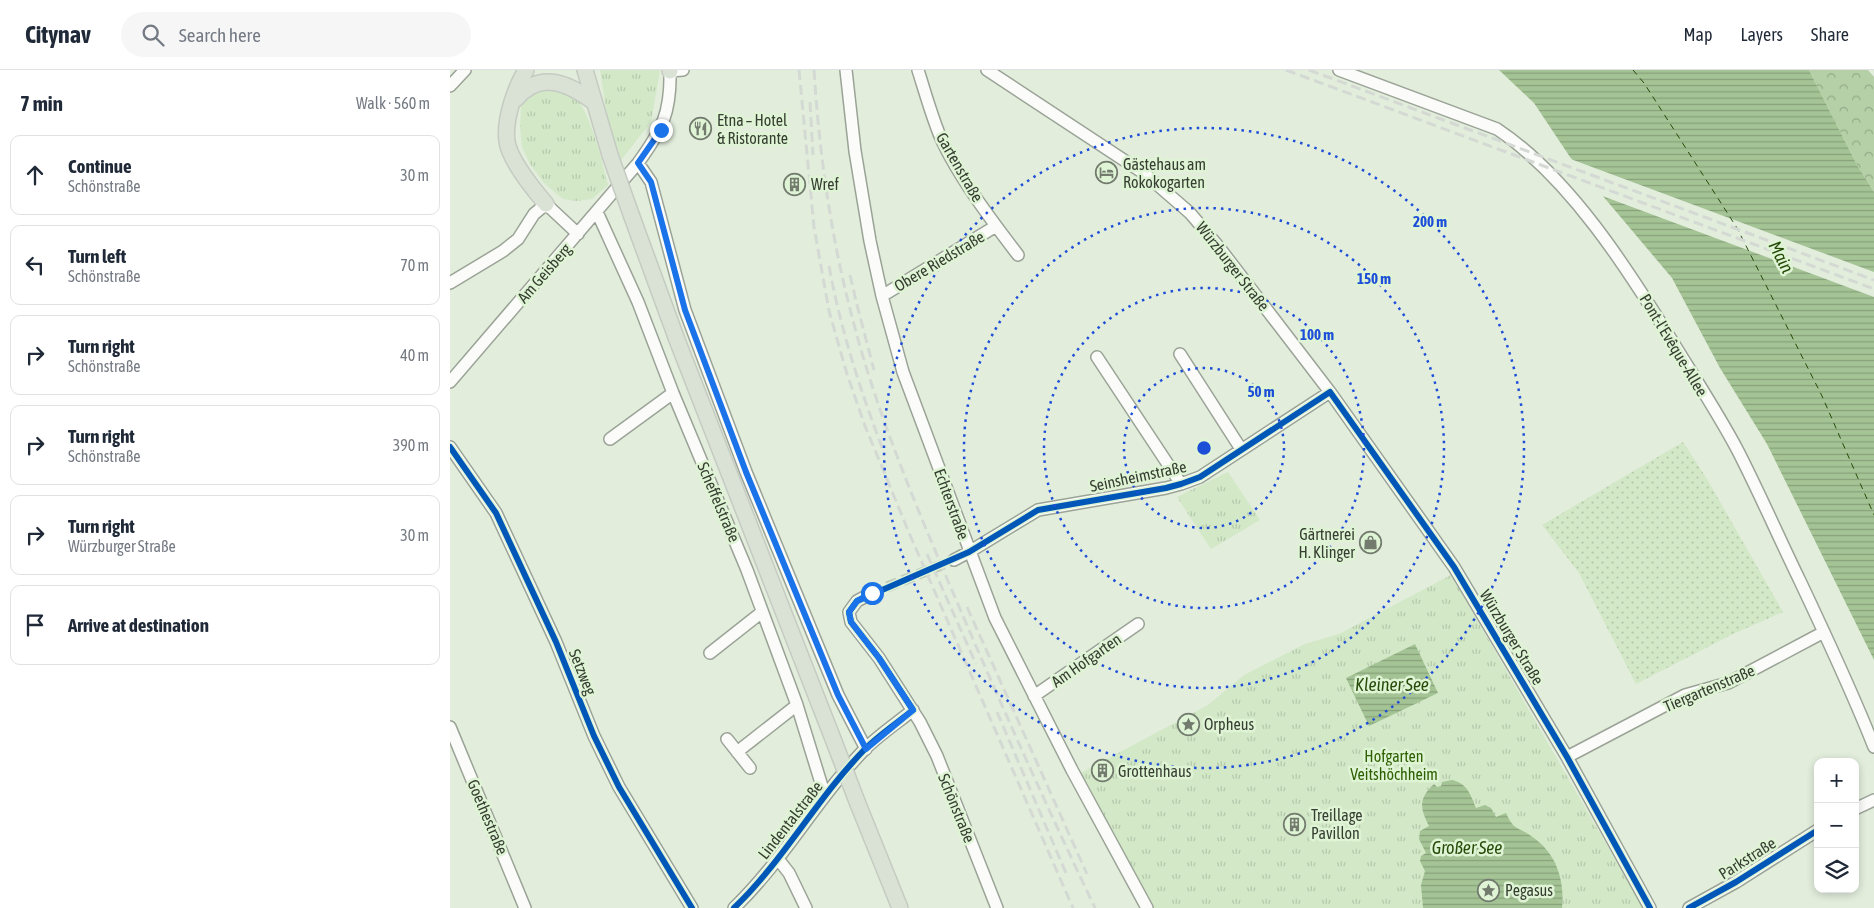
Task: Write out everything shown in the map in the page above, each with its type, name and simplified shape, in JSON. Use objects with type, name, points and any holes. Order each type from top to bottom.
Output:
[{"type":"main road","points":[[526,70],[521,78],[506,123],[506,143],[525,177],[546,204]]},
{"type":"main road","points":[[587,72],[610,155],[680,349],[900,908]]},
{"type":"main road","points":[[512,104],[524,89],[535,84],[547,82],[561,82],[574,88],[594,102]]},
{"type":"street","points":[[450,86],[465,70]]},
{"type":"street","points":[[674,70],[667,113],[661,130],[638,163],[651,182],[685,310],[746,472],[838,695],[866,749],[913,710]]},
{"type":"street","name":"Echterstraße","points":[[846,70],[855,151],[870,241],[902,372],[995,618],[1034,696],[1147,908]]},
{"type":"street","name":"Gartenstraße","points":[[918,70],[941,137],[954,162],[996,226],[1018,255]]},
{"type":"street","name":"Würzburger Straße","points":[[987,70],[1145,174],[1190,213],[1252,288],[1330,392],[1454,567],[1567,758],[1650,908]]},
{"type":"street","name":"Pont-l'Evêque-Allee","points":[[1339,70],[1497,130],[1513,140],[1549,173],[1631,273],[1738,452],[1824,632],[1862,715],[1874,747]]},
{"type":"street","name":"Am Geisberg","points":[[450,382],[598,212],[638,163]]},
{"type":"street","points":[[450,283],[518,239],[534,214],[546,204],[578,234]]},
{"type":"street","name":"Scheffelstraße","points":[[598,212],[638,302],[673,394],[727,520],[797,705],[826,796]]},
{"type":"street","name":"Obere Riedstraße","points":[[882,296],[996,226]]},
{"type":"street","points":[[1180,354],[1241,449]]},
{"type":"street","name":"Seinsheimstraße","points":[[1097,357],[1182,484]]},
{"type":"street","name":"Seinsheimstraße","points":[[969,552],[1038,510],[1182,484],[1200,477],[1330,392]]},
{"type":"street","points":[[610,439],[673,394]]},
{"type":"street","name":"Setzweg","points":[[450,447],[496,513],[556,642],[594,736],[619,787],[692,908]]},
{"type":"street","points":[[954,560],[969,552]]},
{"type":"street","name":"Schönstraße","points":[[872,593],[857,601],[849,612],[851,622],[879,658],[913,710],[937,756],[997,908]]},
{"type":"street","points":[[710,653],[762,612]]},
{"type":"street","name":"Am Hofgarten","points":[[1034,696],[1138,624]]},
{"type":"street","name":"Tiergartenstraße","points":[[1567,758],[1685,695],[1728,683],[1824,632]]},
{"type":"street","points":[[738,752],[797,705]]},
{"type":"street","name":"Goethestraße","points":[[450,727],[525,908]]},
{"type":"street","points":[[727,739],[750,768]]},
{"type":"street","name":"Lindentalstraße","points":[[734,908],[778,859],[826,796],[866,749]]},
{"type":"street","points":[[1859,807],[1874,800]]},
{"type":"street","name":"Parkstraße","points":[[1690,908],[1736,882],[1814,833]]},
{"type":"street","points":[[778,859],[789,873],[806,908]]},
{"type":"green space","points":[[600,70],[660,70],[651,122],[621,160],[607,117]]},
{"type":"green space","points":[[1809,70],[1868,70],[1874,77],[1874,192],[1857,165]]},
{"type":"green space","points":[[544,89],[563,91],[570,94],[579,102],[585,112],[599,151],[608,185],[592,199],[576,201],[563,199],[544,183],[530,164],[522,147],[521,107],[525,97],[533,92]]},
{"type":"green space","points":[[1683,442],[1707,479],[1783,612],[1731,635],[1636,684],[1579,573],[1542,525]]},
{"type":"green space","points":[[1228,472],[1260,520],[1211,549],[1177,497]]},
{"type":"green space","name":"Hofgarten Veitshöchheim","points":[[1451,575],[1643,908],[1152,908],[1079,774],[1208,705],[1244,675],[1305,644],[1339,634]]},
{"type":"water","name":"Main","points":[[1499,70],[1809,70],[1857,165],[1874,192],[1874,660],[1767,444],[1720,368],[1672,278],[1570,157],[1534,103]]},
{"type":"water","name":"Kleiner See","points":[[1415,644],[1438,693],[1369,726],[1346,678]]},
{"type":"water","name":"Großer See","points":[[1452,780],[1465,787],[1476,808],[1485,805],[1491,808],[1496,817],[1506,813],[1514,826],[1531,836],[1547,850],[1553,858],[1560,877],[1563,898],[1562,908],[1423,908],[1421,885],[1425,871],[1420,861],[1421,856],[1426,853],[1419,839],[1420,831],[1429,826],[1422,809],[1423,799],[1434,784],[1437,787],[1441,786],[1442,782]]},
{"type":"pier","points":[[1568,158],[1874,272],[1874,297],[1597,194]]},
{"type":"ferry route","points":[[1633,70],[1644,83],[1737,228],[1822,396],[1874,515]]},
{"type":"tunnel","points":[[872,593],[954,560]]},
{"type":"railway","points":[[799,70],[814,227],[829,311],[847,374],[865,426],[910,535],[1073,908]]},
{"type":"railway","points":[[814,70],[822,160],[831,220],[843,280],[860,347],[884,421],[912,494],[990,679],[1095,908]]},
{"type":"railway","points":[[1286,70],[1874,289]]},
{"type":"railway","points":[[1309,70],[1874,280]]},
{"type":"railway","points":[[810,102],[813,155]]},
{"type":"railway","points":[[829,266],[852,362],[885,455]]},
{"type":"railway","points":[[850,275],[874,370]]},
{"type":"railway","points":[[927,554],[976,664]]},
{"type":"railway","points":[[967,607],[1087,874]]},
{"type":"railway","points":[[997,712],[1066,873]]},
{"type":"cycle path","points":[[734,908],[769,870],[831,788],[865,749],[913,710],[879,658],[851,622],[849,612],[857,601],[969,552],[1038,510],[1166,488],[1200,477],[1330,392],[1454,567],[1567,757],[1650,908]]},
{"type":"cycle path","points":[[450,447],[496,513],[556,642],[594,736],[619,787],[692,908]]},
{"type":"cycle path","points":[[1689,908],[1736,882],[1814,833]]},
{"type":"place","name":"Etna – Hotel & Ristorante","points":[[701,129]]},
{"type":"place","name":"Gästehaus am Rokokogarten","points":[[1107,173]]},
{"type":"place","name":"Wref","points":[[795,184]]},
{"type":"place","name":"Gärtnerei H. Klinger","points":[[1371,543]]},
{"type":"place","name":"Orpheus","points":[[1188,724]]},
{"type":"place","name":"Grottenhaus","points":[[1102,771]]},
{"type":"place","name":"Treillage Pavillon","points":[[1295,824]]},
{"type":"place","name":"Pegasus","points":[[1489,890]]},
{"type":"route","points":[[661,130],[638,163],[651,182],[685,310],[746,472],[838,695],[866,749],[913,710],[879,658],[851,622],[849,612],[857,601],[872,593]]}]
